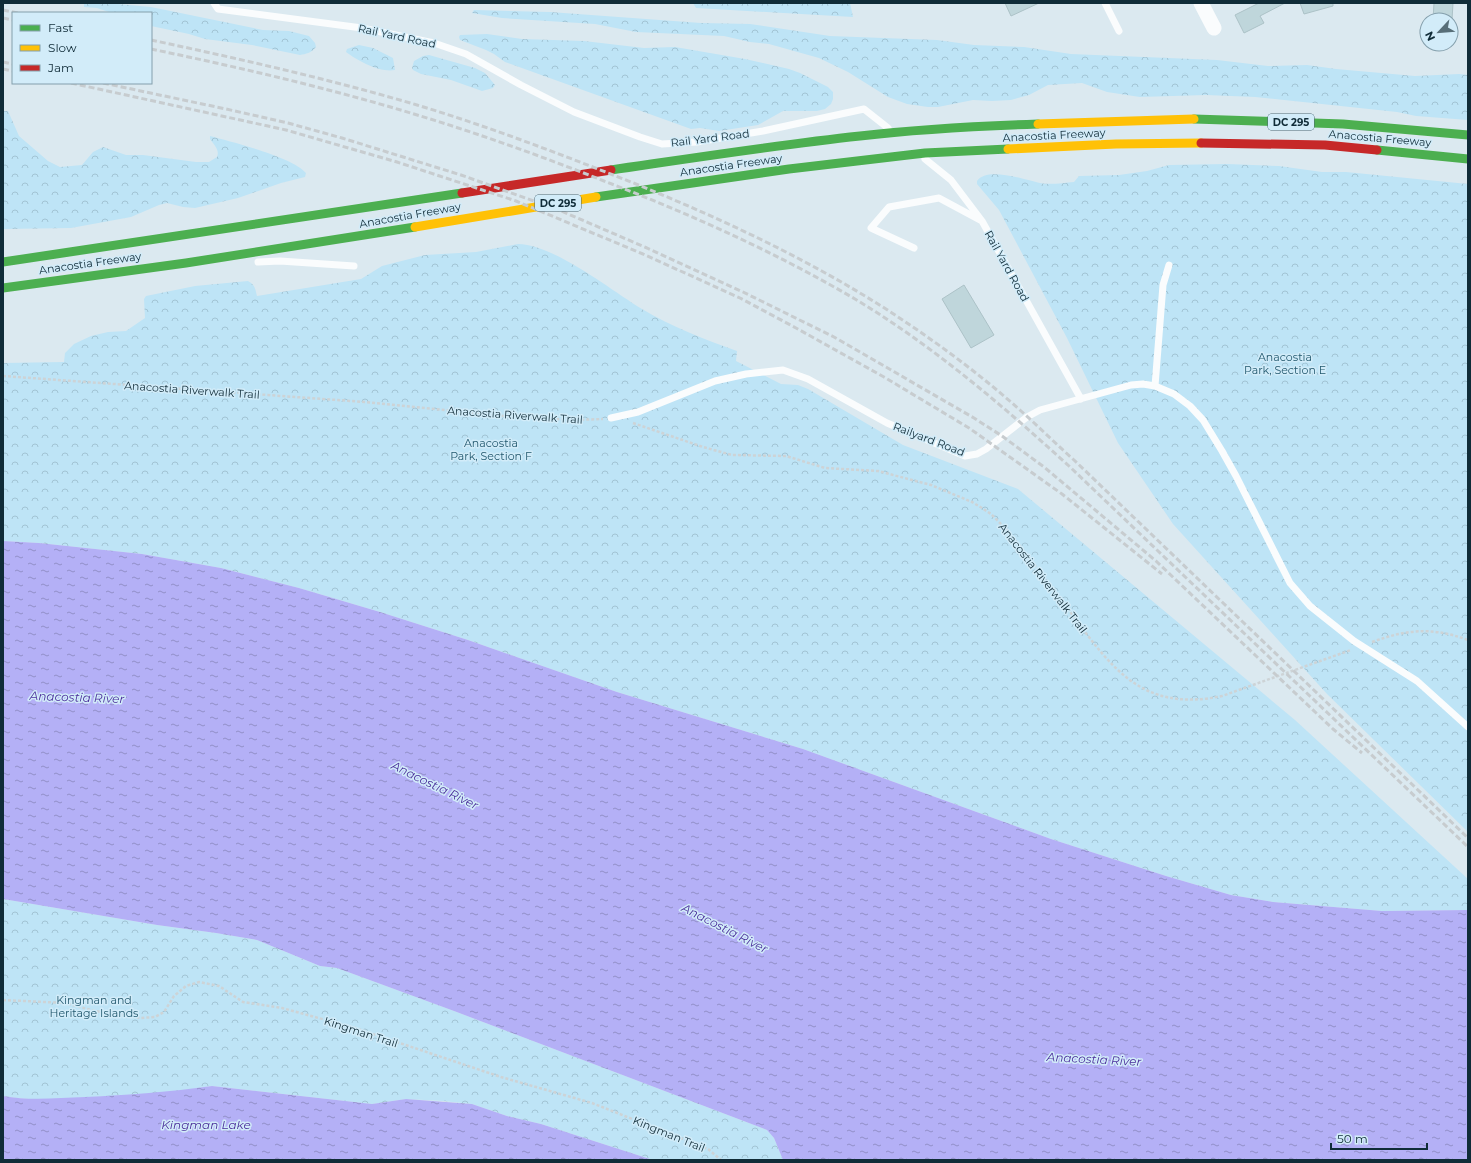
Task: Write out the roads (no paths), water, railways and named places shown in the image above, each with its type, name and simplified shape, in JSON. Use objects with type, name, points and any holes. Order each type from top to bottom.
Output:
[{"type":"highway","name":"Anacostia Freeway","points":[[3,262],[692,158],[860,136],[964,127],[1178,119],[1343,124],[1468,135]]},
{"type":"highway","name":"Anacostia Freeway","points":[[3,288],[362,236],[471,216],[789,169],[925,153],[1116,144],[1234,143],[1325,145],[1468,158]]},
{"type":"street","points":[[1201,3],[1214,28]]},
{"type":"lane","name":"Rail Yard Road","points":[[214,3],[218,9],[362,28],[434,43],[466,54],[521,85],[574,112],[662,144],[697,142],[762,131],[864,109],[899,137]]},
{"type":"lane","points":[[1105,3],[1119,31]]},
{"type":"lane","name":"Rail Yard Road","points":[[911,147],[951,180],[982,221],[1081,399]]},
{"type":"lane","points":[[914,248],[871,228],[889,207],[939,198],[982,221]]},
{"type":"lane","points":[[186,262],[241,262]]},
{"type":"lane","points":[[249,262],[354,266]]},
{"type":"lane","points":[[1155,386],[1163,285],[1169,265]]},
{"type":"lane","name":"Railyard Road","points":[[611,418],[638,412],[715,381],[746,374],[783,370],[808,379],[887,423],[965,456],[977,454],[986,449],[1034,413],[1131,385],[1143,384],[1155,386],[1174,394],[1190,406],[1203,420],[1236,476],[1290,583],[1310,606],[1354,641],[1417,681],[1468,726]]},
{"type":"water","name":"Anacostia River","points":[[3,541],[39,543],[142,554],[221,568],[299,588],[468,640],[617,692],[803,749],[1051,839],[1231,895],[1273,902],[1382,911],[1468,910],[1468,1160],[783,1160],[774,1138],[767,1130],[337,968],[320,966],[257,940],[3,899]]},
{"type":"water","name":"Kingman Lake","points":[[212,1086],[372,1104],[406,1099],[472,1104],[507,1116],[541,1124],[653,1160],[3,1160],[3,1096],[33,1099],[85,1097],[149,1093]]},
{"type":"railway","points":[[3,10],[13,12]]},
{"type":"railway","points":[[3,18],[12,20]]},
{"type":"railway","points":[[152,40],[318,78],[444,113],[498,132],[631,182],[697,210],[763,240],[858,292],[940,346],[990,384],[1021,411],[1468,838]]},
{"type":"railway","points":[[152,49],[251,71],[351,96],[447,124],[510,146],[573,169],[700,220],[794,265],[855,299],[884,317],[939,356],[1044,443],[1468,847]]},
{"type":"railway","points":[[3,62],[12,64]]},
{"type":"railway","points":[[3,69],[12,71]]},
{"type":"railway","points":[[76,84],[286,130],[397,162],[516,201],[643,254],[740,298],[884,377],[969,428],[1062,494],[1162,574]]},
{"type":"railway","points":[[108,84],[288,123],[461,175],[559,210],[647,248],[743,292],[834,337],[974,418],[1002,436],[1044,467],[1156,561],[1333,729],[1362,753]]},
{"type":"park label","name":"Anacostia Park, Section E","points":[[1285,363]]},
{"type":"park label","name":"Anacostia Park, Section F","points":[[491,449]]},
{"type":"park label","name":"Kingman and Heritage Islands","points":[[94,1006]]}]
